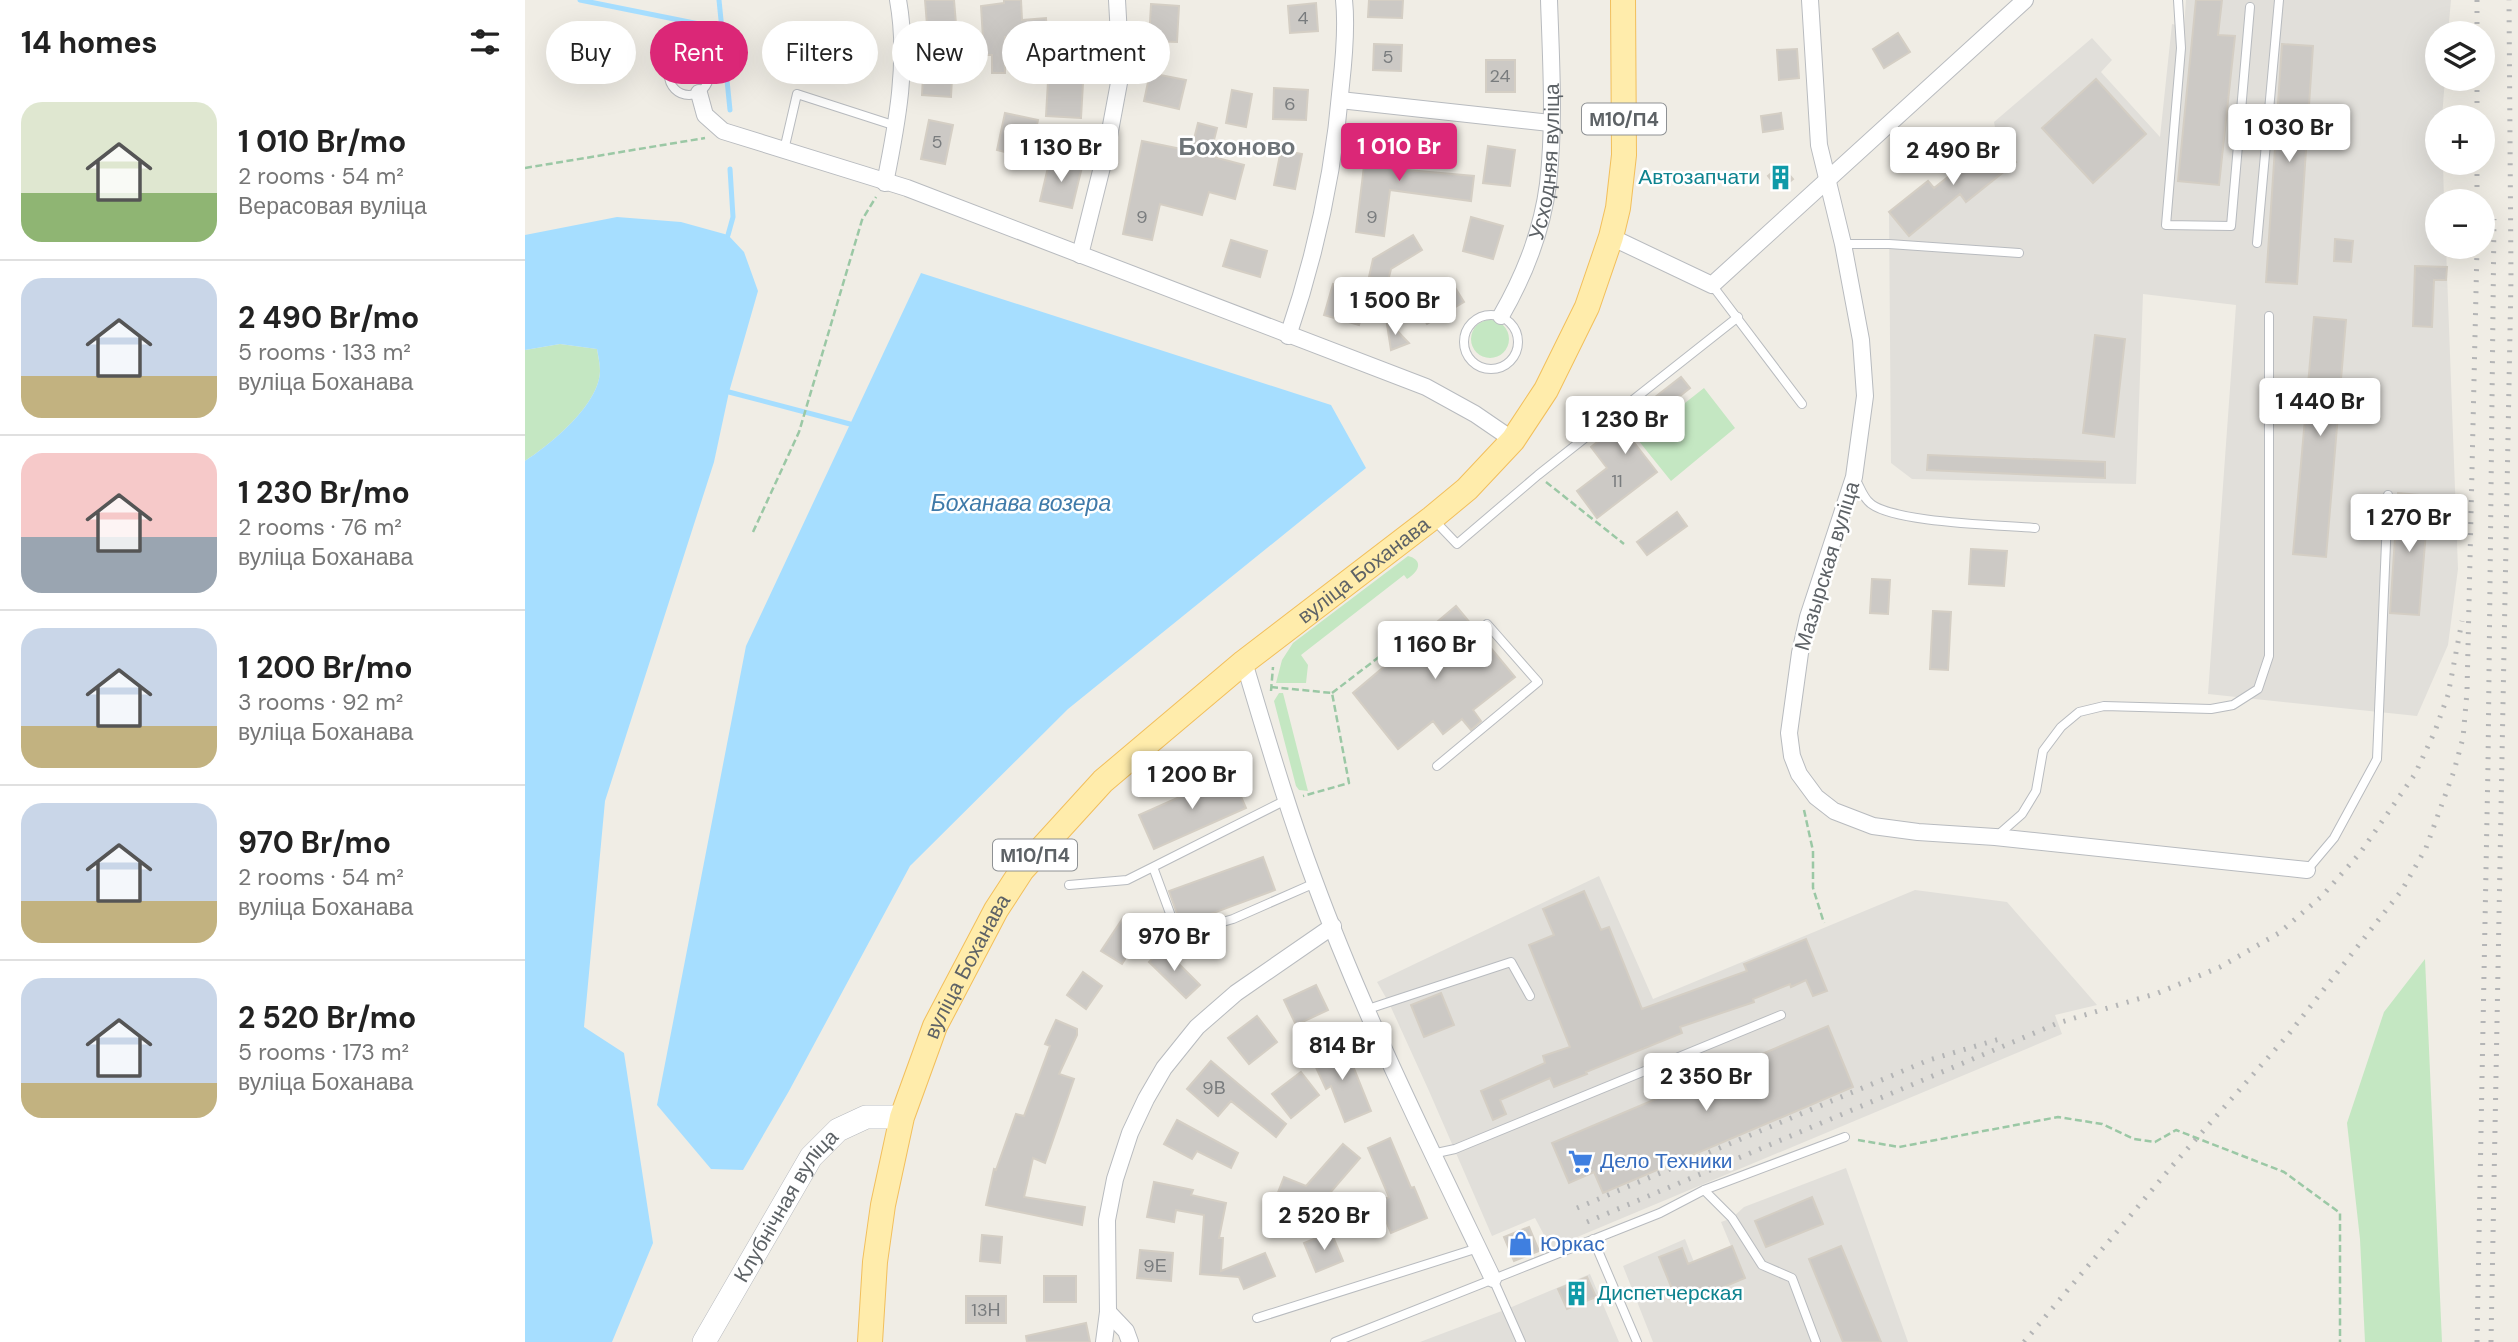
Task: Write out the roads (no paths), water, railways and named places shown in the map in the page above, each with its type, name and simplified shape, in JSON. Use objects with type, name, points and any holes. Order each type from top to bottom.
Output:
[{"type":"main road","name":"М10/П4","points":[[1611,237],[1618,208],[1624,155],[1623,0]]},
{"type":"main road","name":"вуліца Боханава","points":[[870,1342],[875,1262],[883,1205],[902,1117],[935,1026],[996,910],[1022,870],[1103,781],[1244,662],[1467,489],[1513,440],[1546,390],[1567,349],[1587,307],[1611,237]]},
{"type":"street","points":[[885,183],[896,126],[901,66],[898,0]]},
{"type":"street","points":[[1080,255],[1108,147],[1121,72],[1117,0]]},
{"type":"street","points":[[1288,336],[1316,245],[1332,173],[1340,100],[1344,0]]},
{"type":"street","name":"Усходняя вуліца","points":[[1501,316],[1517,288],[1540,224],[1548,184],[1549,0]]},
{"type":"street","name":"Мазырская вуліца","points":[[1810,0],[1819,145],[1829,178],[1861,340],[1865,396],[1854,477],[1808,617],[1800,653],[1789,733],[1792,757],[1803,779],[1816,797],[1834,811],[1873,826],[2307,870]]},
{"type":"street","points":[[1611,237],[1712,285],[2025,0]]},
{"type":"street","points":[[699,93],[705,115],[723,131],[907,188],[1426,387],[1475,414],[1513,440]]},
{"type":"street","points":[[1340,100],[1550,123]]},
{"type":"street","points":[[1244,662],[1290,797],[1315,883],[1432,1154],[1493,1279]]},
{"type":"street","points":[[1104,1342],[1108,1312],[1107,1220],[1115,1179],[1126,1144],[1146,1099],[1164,1068],[1197,1027],[1236,993],[1333,926]]},
{"type":"street","name":"Клубнічная вуліца","points":[[703,1342],[811,1157],[838,1130],[866,1117],[902,1117]]},
{"type":"street","points":[[1108,1312],[1126,1331],[1130,1342]]},
{"type":"lane","points":[[2178,0],[2181,48],[2166,225],[2231,226],[2250,7]]},
{"type":"lane","points":[[2257,243],[2279,0]]},
{"type":"lane","points":[[692,55],[706,64],[709,80],[699,93],[683,95],[671,85],[670,70],[678,58],[692,55]]},
{"type":"lane","points":[[784,149],[797,94],[896,126]]},
{"type":"lane","points":[[1843,244],[1889,244],[2019,253]]},
{"type":"lane","points":[[1712,285],[1802,404]]},
{"type":"lane","points":[[1482,316],[1501,316],[1508,320],[1517,333],[1518,343],[1513,358],[1497,368],[1477,365],[1465,352],[1466,330],[1473,321],[1482,316]]},
{"type":"lane","points":[[1995,837],[2022,814],[2036,791],[2043,751],[2061,727],[2079,712],[2104,706],[2211,709],[2233,705],[2258,689],[2269,656],[2269,316]]},
{"type":"lane","points":[[1432,518],[1457,544],[1538,475],[1738,317]]},
{"type":"lane","points":[[1854,477],[1868,502],[1885,512],[1906,517],[2035,528]]},
{"type":"lane","points":[[2307,870],[2334,838],[2377,759],[2388,495]]},
{"type":"lane","points":[[1437,765],[1538,682],[1487,624]]},
{"type":"lane","points":[[1069,885],[1127,880],[1290,797]]},
{"type":"lane","points":[[1153,867],[1178,935],[1233,919],[1315,883]]},
{"type":"lane","points":[[1368,1009],[1511,962],[1529,996]]},
{"type":"lane","points":[[1432,1154],[1455,1149],[1781,1015]]},
{"type":"lane","points":[[1335,1342],[1660,1213],[1704,1190],[1845,1138]]},
{"type":"lane","points":[[1704,1190],[1732,1218],[1762,1265],[1792,1278],[1816,1342]]},
{"type":"lane","points":[[1593,1239],[1637,1342]]},
{"type":"lane","points":[[1257,1318],[1478,1248]]},
{"type":"lane","points":[[1493,1279],[1521,1342]]},
{"type":"water","points":[[617,217],[681,222],[728,235],[744,252],[758,291],[729,392],[714,462],[605,801],[584,1027],[624,1053],[653,1243],[612,1342],[525,1342],[525,461],[548,445],[583,410],[598,384],[600,371],[597,349],[560,344],[525,350],[525,235]]},
{"type":"water","name":"Боханава возера","points":[[921,273],[1331,405],[1366,468],[1068,709],[910,866],[789,1091],[743,1170],[711,1169],[657,1105],[746,646]]},
{"type":"waterway","points":[[580,0],[684,21]]},
{"type":"waterway","points":[[719,0],[730,110]]},
{"type":"waterway","points":[[728,235],[733,217],[730,169]]},
{"type":"waterway","points":[[729,392],[850,424]]},
{"type":"railway","points":[[2477,0],[2477,21]]},
{"type":"railway","points":[[2491,1342],[2511,278],[2509,0]]},
{"type":"railway","points":[[2477,91],[2477,105]]},
{"type":"railway","points":[[2477,175],[2477,189]]},
{"type":"railway","points":[[2024,1342],[2173,1165],[2288,1035],[2402,890],[2426,848],[2463,738],[2467,692],[2477,259]]},
{"type":"railway","points":[[2477,1342],[2488,765],[2494,259]]},
{"type":"railway","points":[[1587,1222],[2058,1023],[2158,993],[2220,967],[2279,933],[2322,896],[2360,853],[2415,774],[2448,695],[2462,621]]},
{"type":"railway","points":[[1577,1208],[1929,1060],[2003,1038]]},
{"type":"place","name":"Автозапчати","points":[[1780,177]]},
{"type":"place","name":"Дело Техники","points":[[1580,1161]]},
{"type":"place","name":"Юркас","points":[[1520,1244]]},
{"type":"place","name":"Диспетчерская","points":[[1577,1293]]},
{"type":"district","name":"Бохоново","points":[[1237,146]]}]
